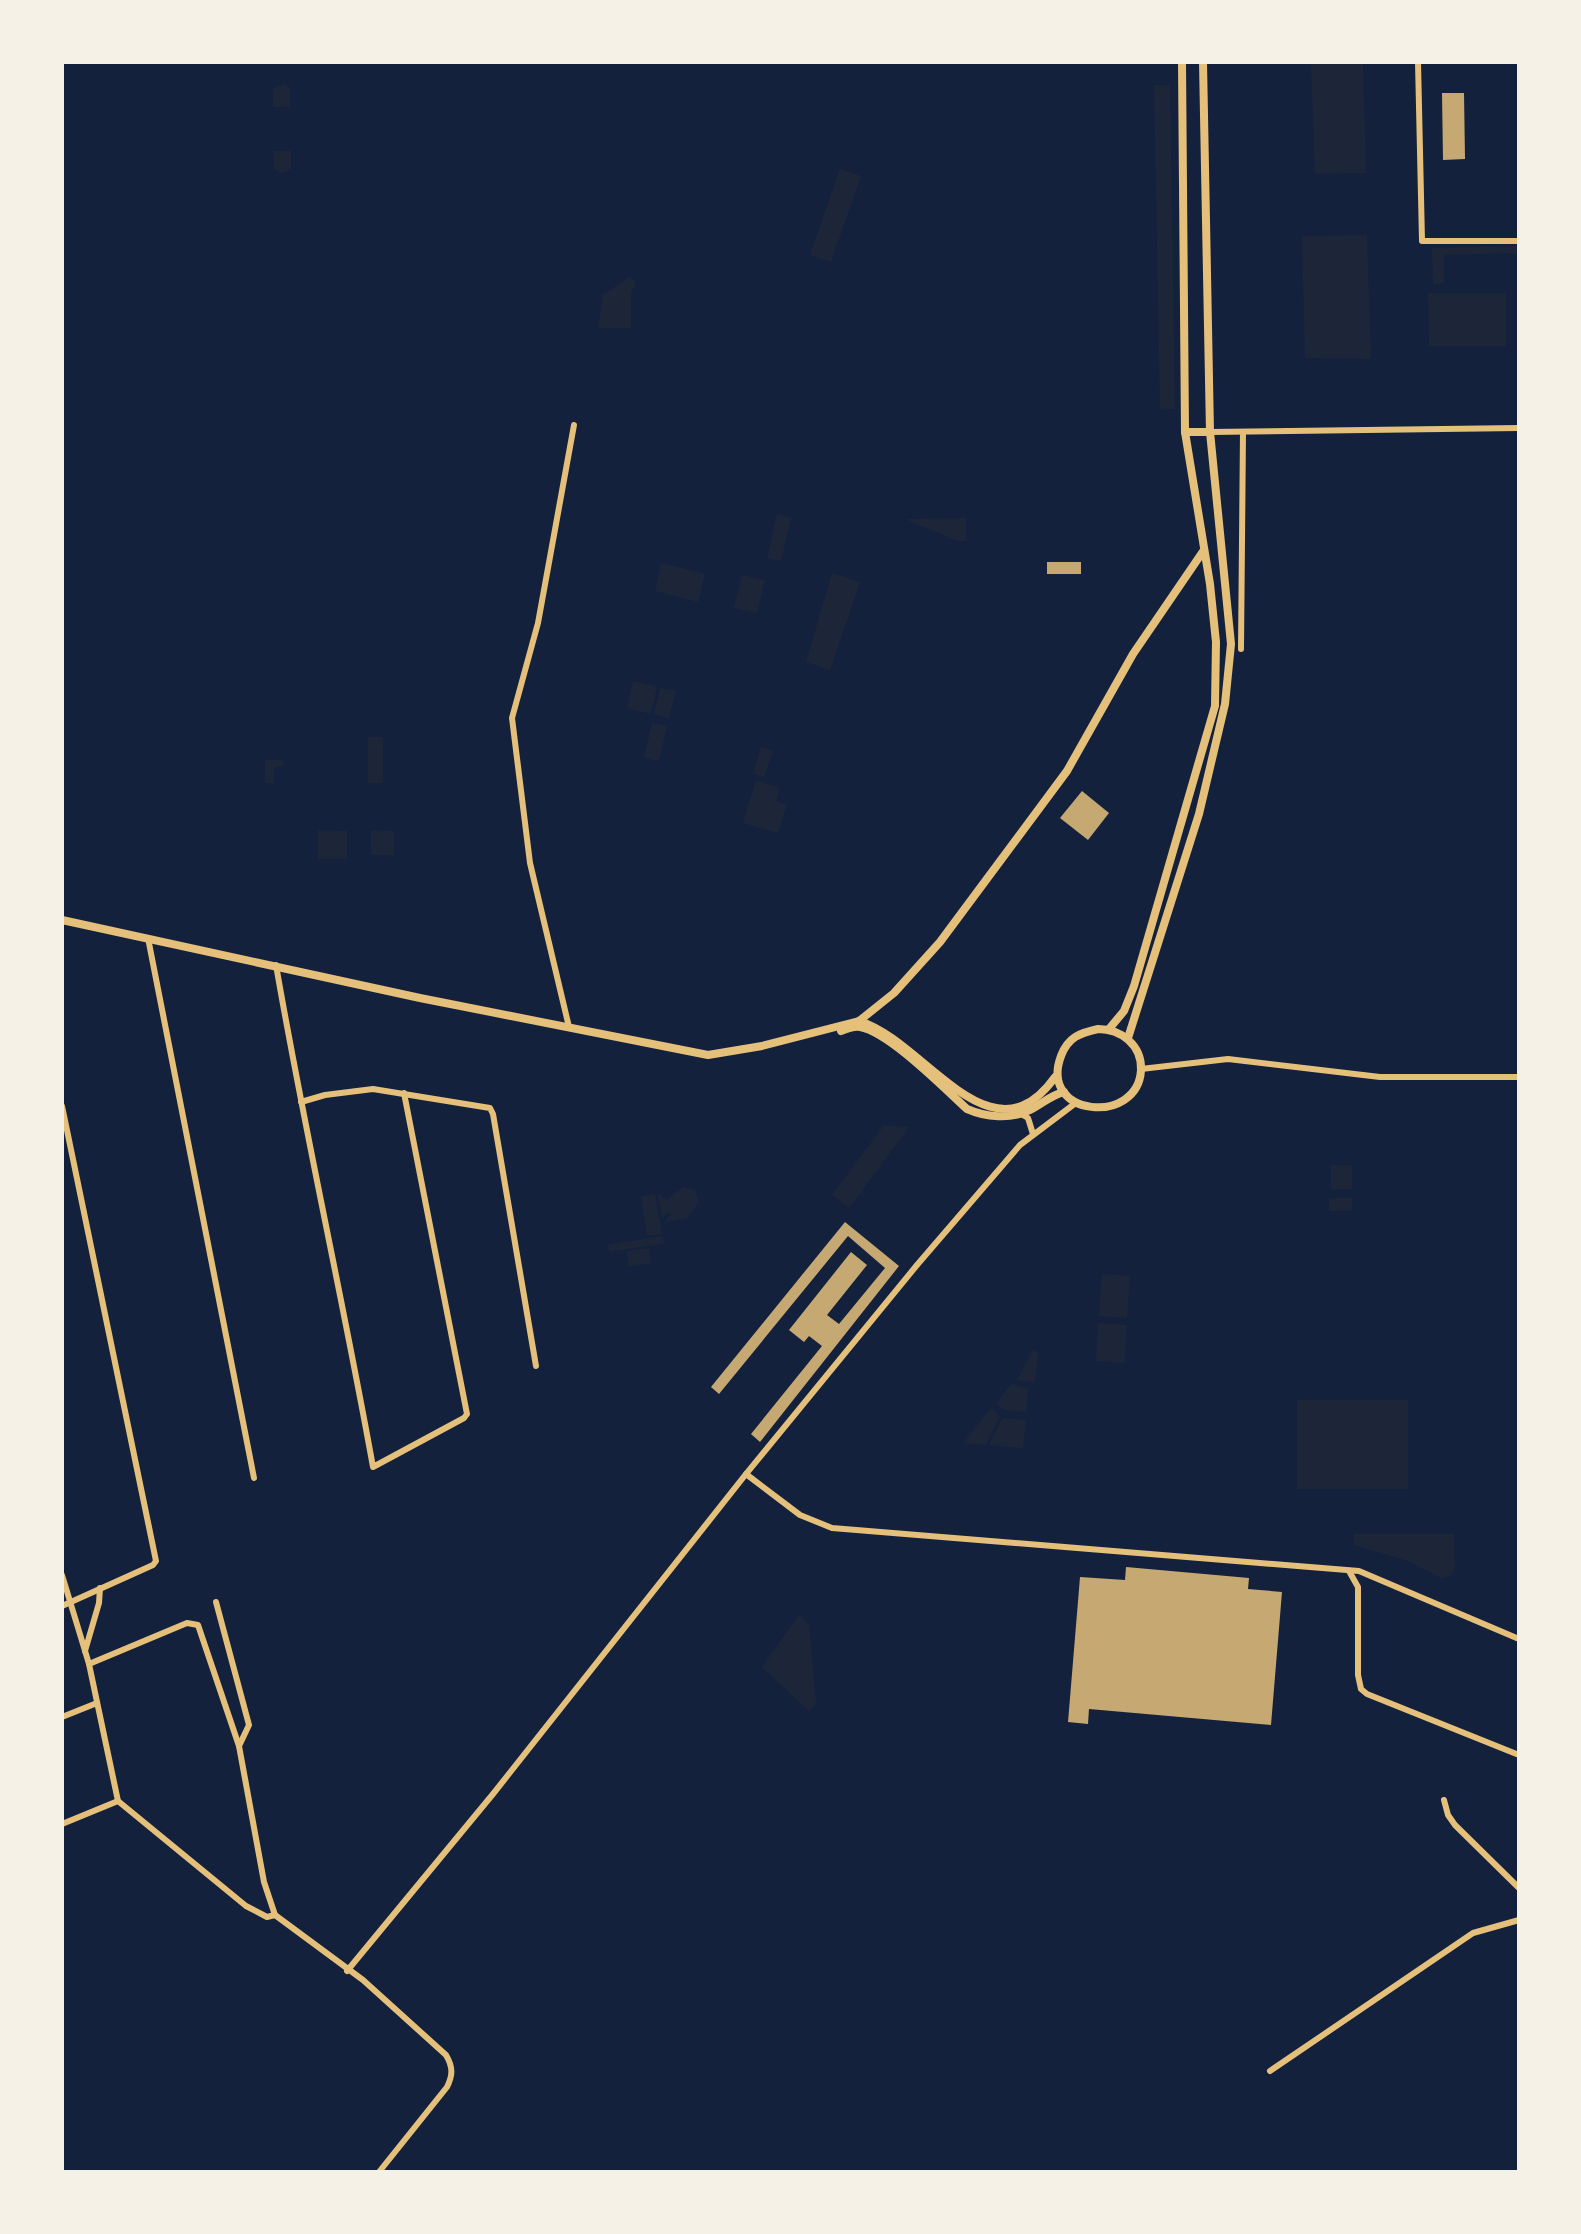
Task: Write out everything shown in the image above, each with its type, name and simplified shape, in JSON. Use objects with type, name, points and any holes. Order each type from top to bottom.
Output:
[{"type":"street","points":[[1109,1029],[1124,1011],[1134,986],[1215,706],[1216,642],[1185,432],[1182,62]]},
{"type":"street","points":[[1128,1038],[1199,814],[1225,704],[1231,644],[1210,432],[1203,62]]},
{"type":"street","points":[[1418,62],[1422,241],[1519,241]]},
{"type":"street","points":[[569,1027],[530,863],[512,718],[538,623],[574,425]]},
{"type":"street","points":[[1185,432],[1519,428]]},
{"type":"street","points":[[1241,649],[1243,432]]},
{"type":"street","points":[[62,920],[420,998],[708,1055],[762,1046],[859,1021],[878,1008],[940,942],[1067,771],[1133,654],[1204,550]]},
{"type":"street","points":[[1190,572],[1201,566],[1207,569]]},
{"type":"street","points":[[148,938],[254,1478]]},
{"type":"street","points":[[276,965],[373,1467],[467,1414],[404,1093]]},
{"type":"street","points":[[875,1026],[878,1008]]},
{"type":"street","points":[[859,1021],[875,1026],[965,1098],[1000,1109],[1021,1108],[1033,1102],[1055,1077],[1061,1055],[1071,1038],[1080,1033],[1109,1029],[1128,1038],[1135,1047],[1141,1069],[1136,1088],[1122,1101],[1095,1108],[1077,1102],[1064,1092],[1055,1077]]},
{"type":"street","points":[[762,1046],[780,1046],[860,1027],[898,1048],[967,1109],[990,1116],[1021,1114],[1064,1092]]},
{"type":"street","points":[[1141,1069],[1228,1059],[1380,1077],[1519,1077]]},
{"type":"street","points":[[301,1102],[325,1095],[373,1089],[490,1108],[536,1366]]},
{"type":"street","points":[[347,1971],[493,1794],[746,1474],[917,1265],[1020,1145],[1077,1102]]},
{"type":"street","points":[[62,1106],[156,1561],[65,1604]]},
{"type":"street","points":[[1021,1114],[1028,1118],[1033,1134]]},
{"type":"street","points":[[746,1474],[800,1515],[832,1528],[1359,1571],[1519,1639]]},
{"type":"street","points":[[1349,1571],[1358,1587],[1358,1675],[1361,1689],[1519,1755]]},
{"type":"street","points":[[62,1575],[65,1604],[89,1664],[118,1801],[246,1906],[267,1917],[276,1916]]},
{"type":"street","points":[[85,1652],[99,1603],[100,1588]]},
{"type":"street","points":[[216,1602],[249,1725],[239,1746]]},
{"type":"street","points":[[89,1664],[187,1623],[198,1625],[239,1746],[264,1882],[276,1916],[363,1980],[446,2055],[452,2077],[447,2087],[379,2172]]},
{"type":"street","points":[[62,1717],[97,1703]]},
{"type":"street","points":[[1444,1800],[1455,1825],[1519,1888]]},
{"type":"street","points":[[62,1824],[118,1801]]},
{"type":"street","points":[[1270,2071],[1473,1933],[1519,1920]]},
{"type":"shaded area","points":[[1311,62],[1363,62],[1366,173],[1315,174]]},
{"type":"shaded area","points":[[285,85],[290,89],[290,107],[273,107],[273,89]]},
{"type":"shaded area","points":[[1154,85],[1170,85],[1175,409],[1160,410]]},
{"type":"shaded area","points":[[273,151],[291,151],[291,169],[282,173],[274,169]]},
{"type":"shaded area","points":[[840,169],[861,176],[831,262],[810,255]]},
{"type":"shaded area","points":[[1367,235],[1371,359],[1305,358],[1302,236]]},
{"type":"shaded area","points":[[1519,246],[1519,253],[1444,255],[1444,283],[1433,284],[1432,248]]},
{"type":"shaded area","points":[[629,277],[636,282],[631,292],[631,328],[598,328],[603,295]]},
{"type":"shaded area","points":[[1428,293],[1506,293],[1506,346],[1429,346]]},
{"type":"shaded area","points":[[777,514],[791,518],[781,561],[767,558]]},
{"type":"shaded area","points":[[966,518],[966,541],[958,541],[905,519]]},
{"type":"shaded area","points":[[661,563],[705,574],[698,602],[655,591]]},
{"type":"shaded area","points":[[832,573],[860,582],[830,670],[806,662]]},
{"type":"shaded area","points":[[742,575],[765,580],[757,613],[734,608]]},
{"type":"shaded area","points":[[633,681],[657,687],[651,714],[627,708]]},
{"type":"shaded area","points":[[660,688],[676,691],[669,718],[654,714]]},
{"type":"shaded area","points":[[652,723],[667,726],[659,761],[644,758]]},
{"type":"shaded area","points":[[368,737],[383,737],[383,783],[368,783]]},
{"type":"shaded area","points":[[761,747],[773,751],[764,777],[753,774]]},
{"type":"shaded area","points":[[265,760],[283,760],[283,766],[274,767],[274,783],[265,783]]},
{"type":"shaded area","points":[[756,780],[780,788],[776,801],[787,804],[778,833],[743,823]]},
{"type":"shaded area","points":[[318,830],[347,831],[347,859],[318,859]]},
{"type":"shaded area","points":[[371,830],[394,831],[394,855],[371,855]]},
{"type":"shaded area","points":[[884,1125],[909,1127],[849,1208],[832,1195]]},
{"type":"shaded area","points":[[1331,1165],[1352,1165],[1352,1189],[1331,1189]]},
{"type":"shaded area","points":[[683,1187],[695,1190],[699,1202],[687,1218],[665,1222],[670,1214],[668,1212],[662,1219],[658,1194],[667,1200]]},
{"type":"shaded area","points":[[655,1194],[662,1234],[647,1236],[641,1196]]},
{"type":"shaded area","points":[[1329,1198],[1352,1198],[1352,1211],[1329,1211]]},
{"type":"shaded area","points":[[662,1236],[664,1243],[609,1252],[608,1245]]},
{"type":"shaded area","points":[[649,1248],[651,1263],[629,1267],[626,1251]]},
{"type":"shaded area","points":[[1102,1274],[1130,1276],[1127,1318],[1099,1316]]},
{"type":"shaded area","points":[[1098,1323],[1127,1325],[1124,1363],[1096,1361]]},
{"type":"shaded area","points":[[1033,1350],[1038,1352],[1035,1383],[1017,1380]]},
{"type":"shaded area","points":[[1011,1384],[1028,1388],[1026,1412],[1004,1410],[996,1403]]},
{"type":"shaded area","points":[[1297,1400],[1408,1400],[1408,1489],[1297,1489]]},
{"type":"shaded area","points":[[991,1408],[1000,1416],[986,1445],[963,1443]]},
{"type":"shaded area","points":[[1002,1418],[1026,1420],[1023,1448],[989,1445]]},
{"type":"shaded area","points":[[1354,1534],[1454,1534],[1455,1569],[1452,1575],[1442,1578],[1408,1561],[1354,1545]]},
{"type":"shaded area","points":[[799,1615],[809,1624],[816,1704],[809,1711],[762,1667]]},
{"type":"building","points":[[1442,93],[1464,93],[1465,159],[1443,160]]},
{"type":"building","points":[[1047,562],[1081,562],[1081,574],[1047,574]]},
{"type":"building","points":[[1082,791],[1109,813],[1088,840],[1060,818]]},
{"type":"building","points":[[845,1222],[899,1266],[760,1442],[751,1434],[822,1346],[809,1336],[804,1342],[789,1330],[851,1252],[867,1265],[827,1315],[839,1324],[885,1268],[848,1236],[719,1394],[711,1387]]},
{"type":"building","points":[[1126,1567],[1249,1578],[1248,1589],[1282,1592],[1271,1725],[1089,1709],[1088,1724],[1068,1722],[1080,1577],[1125,1580]]}]
